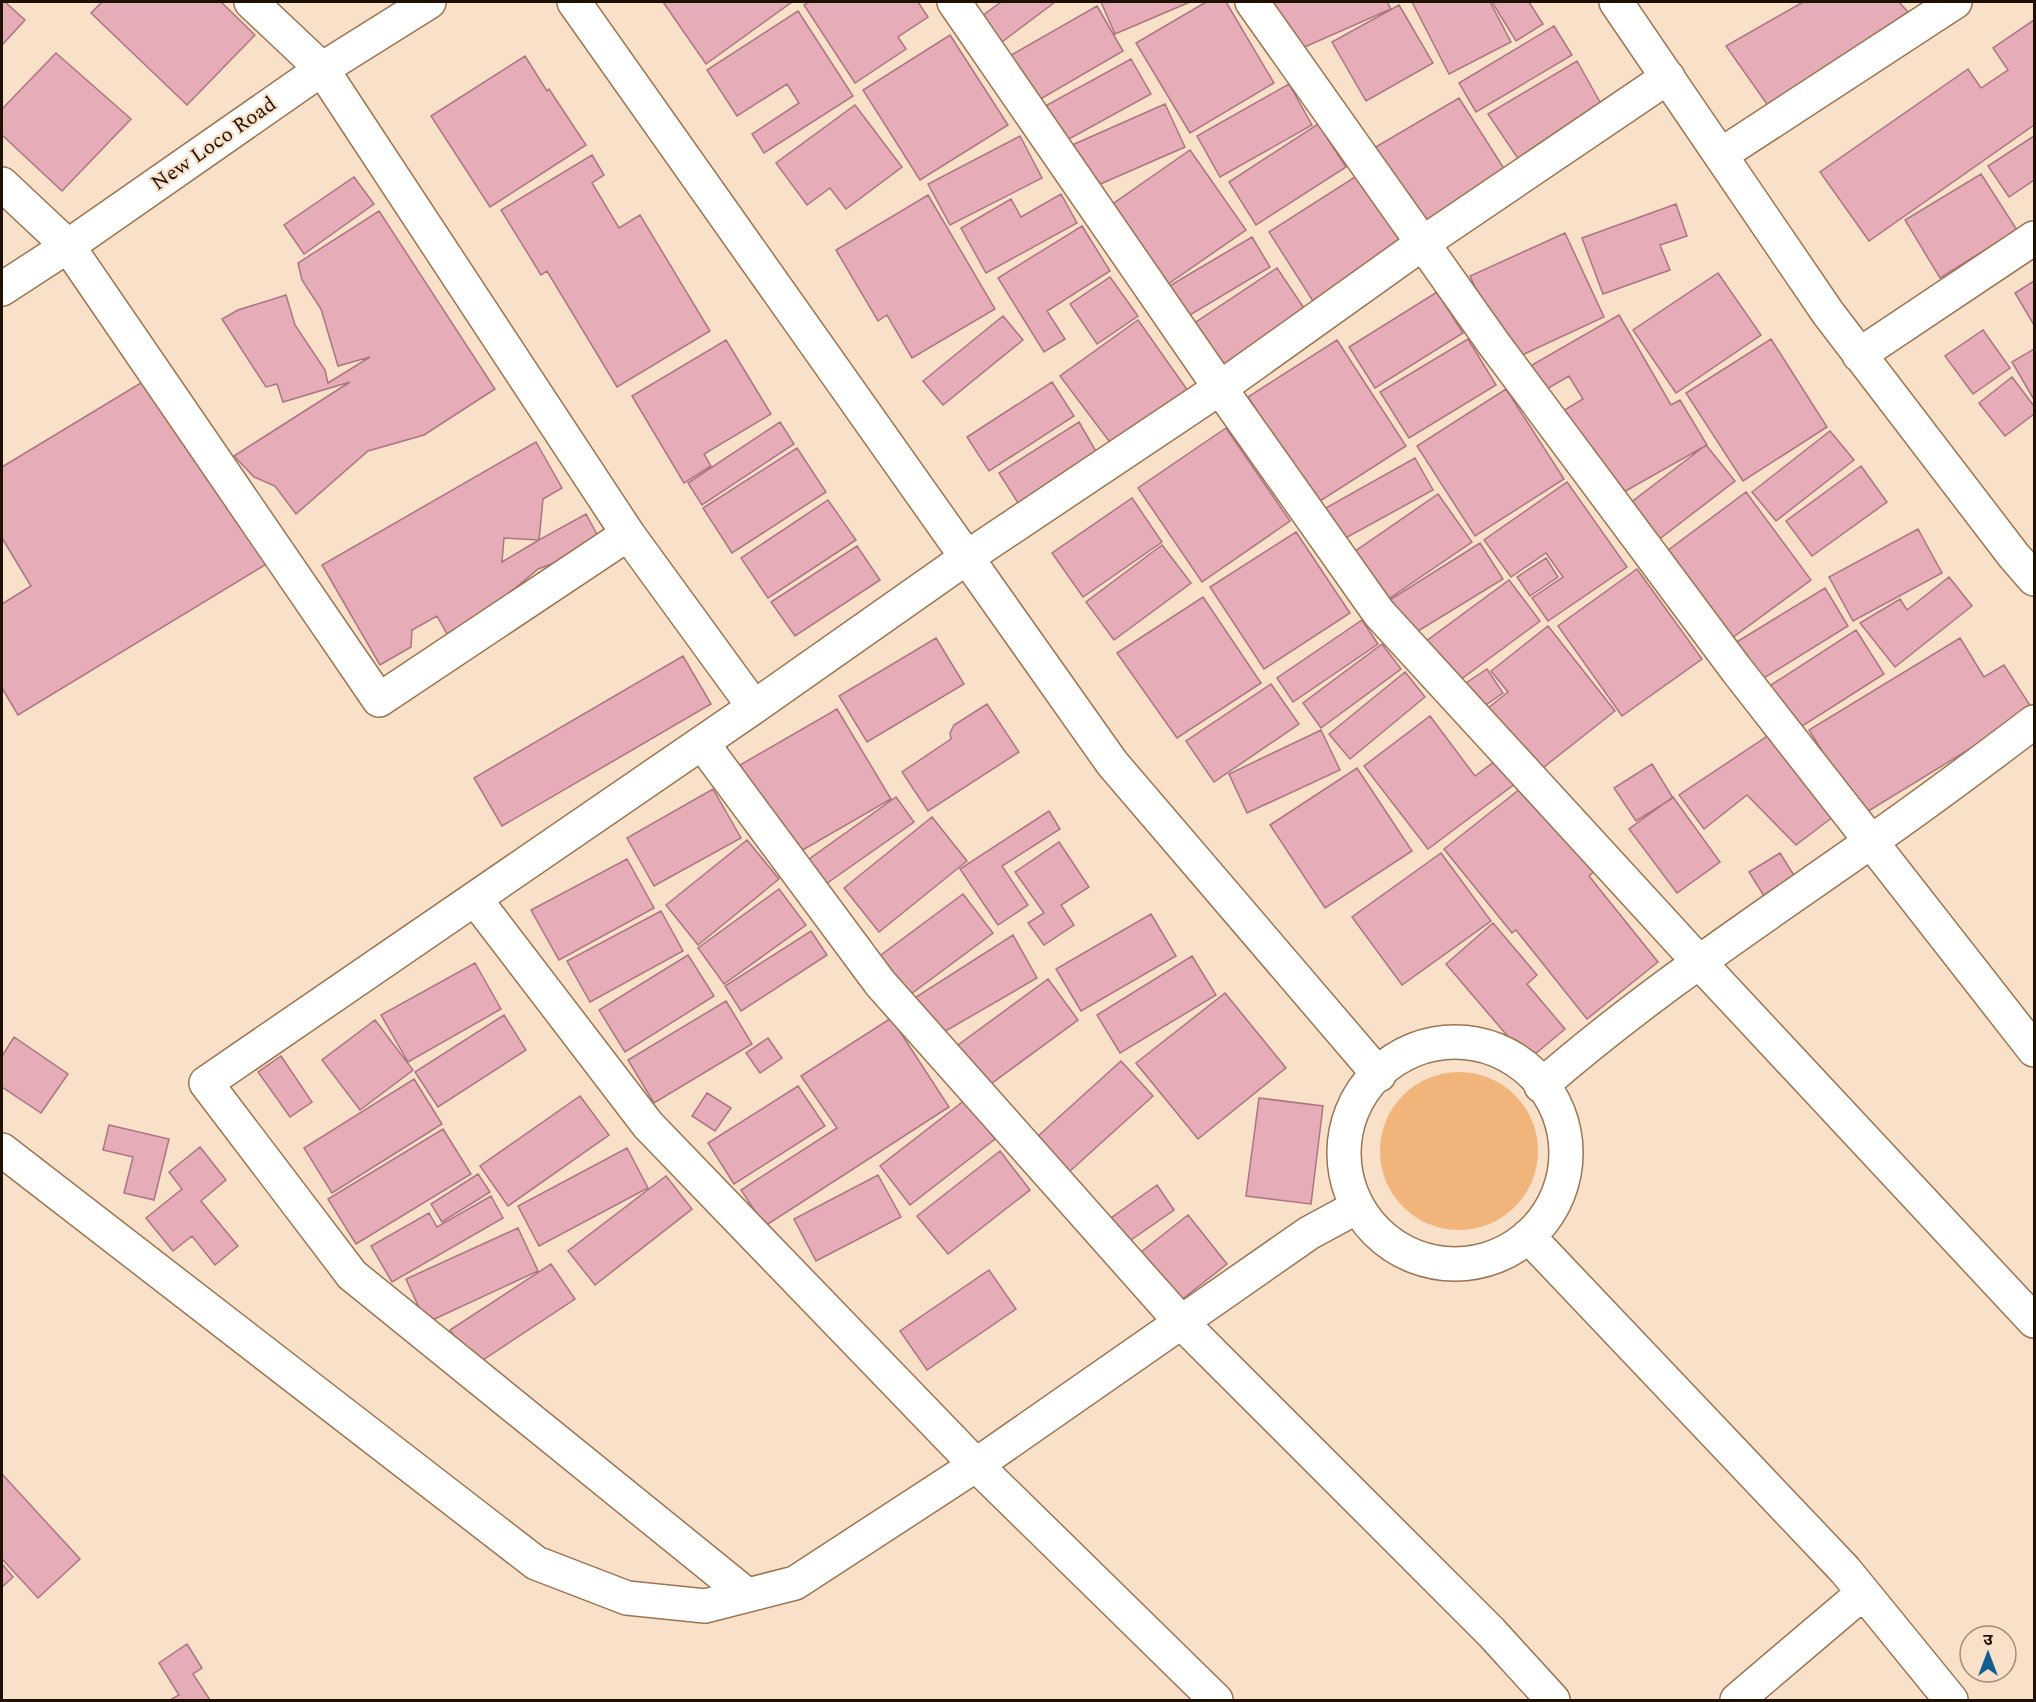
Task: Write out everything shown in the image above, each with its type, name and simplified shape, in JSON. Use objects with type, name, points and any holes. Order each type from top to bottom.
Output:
[{"type":"street","points":[[251,2],[322,69],[628,534],[754,707]]},
{"type":"street","name":"New Loco Road","points":[[2,289],[68,246],[322,69],[429,2]]},
{"type":"street","points":[[574,2],[1112,763],[1379,1075]]},
{"type":"street","points":[[954,2],[1220,388],[1379,613],[1699,962],[2034,1321]]},
{"type":"street","points":[[1252,2],[1494,344],[1729,660],[2034,1050]]},
{"type":"street","points":[[1616,2],[1859,355],[2034,579]]},
{"type":"street","points":[[1722,154],[1955,2]]},
{"type":"street","points":[[747,1595],[352,1275],[206,1083],[702,743],[966,558],[1220,388],[1423,243],[1668,77]]},
{"type":"street","points":[[2,184],[68,246],[379,700],[628,534]]},
{"type":"street","points":[[1859,355],[2034,238]]},
{"type":"street","points":[[1541,1086],[1584,1049],[1699,962],[1871,842],[2034,722]]},
{"type":"street","points":[[702,743],[880,983],[1182,1322],[1491,1632],[1553,1701]]},
{"type":"street","points":[[475,899],[648,1125],[976,1465],[1216,1701]]},
{"type":"street","points":[[1447,1041],[1499,1050],[1530,1069],[1561,1114],[1568,1159],[1558,1198],[1538,1228],[1508,1252],[1470,1264],[1413,1257],[1381,1237],[1357,1207],[1348,1188],[1343,1146],[1354,1103],[1379,1075],[1389,1063],[1424,1046],[1447,1041]]},
{"type":"street","points":[[2,1150],[536,1563],[627,1598],[705,1606],[795,1583],[976,1465],[1309,1233],[1357,1207]]},
{"type":"street","points":[[1528,1236],[1845,1570],[1951,1701]]},
{"type":"street","points":[[1737,1701],[1863,1593]]},
{"type":"shaded area","points":[[1459,1072],[1474,1073],[1489,1078],[1503,1085],[1515,1095],[1525,1107],[1532,1121],[1537,1136],[1537,1166],[1532,1181],[1525,1195],[1515,1207],[1503,1217],[1489,1224],[1474,1229],[1459,1230],[1444,1229],[1429,1224],[1415,1217],[1403,1207],[1393,1195],[1386,1181],[1381,1166],[1380,1151],[1381,1136],[1386,1121],[1393,1107],[1403,1095],[1415,1085],[1429,1078],[1444,1073]]},
{"type":"building","points":[[2,2],[5,2],[25,20],[2,45]]},
{"type":"building","points":[[102,2],[221,2],[255,35],[187,105],[91,13]]},
{"type":"building","points":[[663,2],[792,2],[706,64]]},
{"type":"building","points":[[809,2],[918,2],[928,17],[898,37],[906,49],[855,83],[804,5]]},
{"type":"building","points":[[1001,2],[1055,2],[994,48],[974,22]]},
{"type":"building","points":[[1101,2],[1190,2],[1115,34]]},
{"type":"building","points":[[1206,2],[1226,2],[1274,83],[1190,133],[1136,43]]},
{"type":"building","points":[[1268,2],[1387,2],[1391,9],[1291,53]]},
{"type":"building","points":[[1412,2],[1490,2],[1511,42],[1449,74]]},
{"type":"building","points":[[1492,2],[1529,2],[1543,24],[1516,41]]},
{"type":"building","points":[[1803,2],[1899,2],[1908,12],[1769,107],[1726,46]]},
{"type":"building","points":[[1399,5],[1433,63],[1366,101],[1332,42]]},
{"type":"building","points":[[1097,6],[1123,51],[1032,104],[1006,58]]},
{"type":"building","points":[[798,11],[853,96],[764,153],[752,134],[799,103],[787,84],[737,116],[707,70]]},
{"type":"building","points":[[2034,20],[2034,125],[1869,241],[1820,172],[1968,69],[1981,88],[2008,70],[1993,48]]},
{"type":"building","points":[[1554,26],[1572,55],[1476,112],[1459,83]]},
{"type":"building","points":[[950,35],[1008,125],[920,180],[863,90]]},
{"type":"building","points":[[56,53],[131,119],[62,191],[2,135],[2,109]]},
{"type":"building","points":[[525,56],[586,145],[490,207],[431,116]]},
{"type":"building","points":[[1131,59],[1151,94],[1058,145],[1038,110]]},
{"type":"building","points":[[1577,61],[1605,111],[1523,166],[1488,114]]},
{"type":"building","points":[[1289,84],[1312,125],[1220,177],[1197,136]]},
{"type":"building","points":[[1459,98],[1510,178],[1427,230],[1409,195],[1401,199],[1374,148]]},
{"type":"building","points":[[1165,104],[1185,147],[1089,189],[1070,146]]},
{"type":"building","points":[[855,105],[902,167],[846,209],[830,188],[807,205],[776,163]]},
{"type":"building","points":[[1318,124],[1346,167],[1256,225],[1229,182]]},
{"type":"building","points":[[1020,136],[1042,178],[950,225],[928,184]]},
{"type":"building","points":[[2034,136],[2034,180],[2009,197],[1988,166]]},
{"type":"building","points":[[1190,150],[1246,230],[1161,289],[1104,210]]},
{"type":"building","points":[[592,155],[604,175],[592,183],[619,228],[640,215],[710,331],[617,387],[547,271],[541,275],[501,210]]},
{"type":"building","points":[[1981,174],[2017,230],[1940,278],[1905,220]]},
{"type":"building","points":[[1358,175],[1406,250],[1318,309],[1269,232]]},
{"type":"building","points":[[354,177],[374,204],[304,254],[284,225]]},
{"type":"building","points":[[1061,194],[1077,223],[986,273],[961,228],[1011,199],[1021,217]]},
{"type":"building","points":[[928,195],[995,309],[912,358],[887,315],[878,321],[836,250]]},
{"type":"building","points":[[1676,204],[1687,236],[1660,245],[1670,270],[1603,294],[1582,238]]},
{"type":"building","points":[[379,211],[495,389],[424,435],[368,451],[296,514],[275,486],[254,477],[234,456],[350,382],[283,402],[277,384],[266,387],[222,319],[238,310],[286,295],[295,325],[325,370],[328,383],[370,357],[338,366],[321,309],[302,280],[298,263]]},
{"type":"building","points":[[1082,226],[1110,271],[1047,311],[1065,339],[1044,352],[998,278]]},
{"type":"building","points":[[1565,233],[1604,317],[1509,361],[1470,276]]},
{"type":"building","points":[[1252,237],[1270,267],[1185,318],[1166,288]]},
{"type":"building","points":[[1277,268],[1310,317],[1223,375],[1190,326]]},
{"type":"building","points":[[1718,273],[1761,335],[1676,393],[1633,330]]},
{"type":"building","points":[[1110,277],[1138,316],[1097,344],[1070,304]]},
{"type":"building","points":[[2034,281],[2034,325],[2015,293]]},
{"type":"building","points":[[1437,292],[1463,333],[1375,388],[1349,347]]},
{"type":"building","points":[[1619,315],[1671,405],[1680,400],[1707,445],[1615,497],[1558,414],[1583,399],[1569,376],[1540,393],[1525,369]]},
{"type":"building","points":[[1003,316],[1023,340],[943,405],[923,381]]},
{"type":"building","points":[[1138,320],[1193,398],[1115,449],[1060,376]]},
{"type":"building","points":[[1983,330],[2010,368],[1973,394],[1945,356]]},
{"type":"building","points":[[1468,339],[1496,385],[1409,438],[1380,392]]},
{"type":"building","points":[[1771,339],[1827,427],[1743,481],[1686,393]]},
{"type":"building","points":[[726,340],[771,414],[704,454],[711,466],[684,483],[632,396]]},
{"type":"building","points":[[1337,340],[1406,446],[1317,503],[1248,397]]},
{"type":"building","points":[[2034,349],[2034,397],[2033,398],[2012,362]]},
{"type":"building","points":[[154,375],[268,563],[18,715],[2,688],[2,604],[31,586],[2,538],[2,467]]},
{"type":"building","points":[[2012,377],[2034,406],[2034,414],[2005,436],[1979,403]]},
{"type":"building","points":[[1052,382],[1074,416],[989,471],[967,437]]},
{"type":"building","points":[[1506,389],[1564,479],[1475,536],[1417,446]]},
{"type":"building","points":[[780,422],[794,444],[702,505],[688,483]]},
{"type":"building","points":[[1079,422],[1101,460],[1025,514],[999,473]]},
{"type":"building","points":[[1226,428],[1290,521],[1202,582],[1138,488]]},
{"type":"building","points":[[1830,431],[1854,460],[1776,521],[1752,492]]},
{"type":"building","points":[[536,442],[562,488],[543,499],[539,540],[586,514],[599,538],[557,562],[538,569],[491,609],[447,634],[437,616],[412,630],[411,647],[380,665],[322,565]],"holes":[[[504,538],[539,540],[502,562]]]},
{"type":"building","points":[[1706,445],[1735,481],[1653,544],[1625,507]]},
{"type":"building","points":[[797,448],[826,492],[732,553],[703,508]]},
{"type":"building","points":[[1415,458],[1433,490],[1342,540],[1324,509]]},
{"type":"building","points":[[1861,466],[1887,502],[1812,556],[1786,521]]},
{"type":"building","points":[[1567,482],[1627,567],[1548,621],[1532,598],[1563,577],[1546,553],[1511,577],[1484,540]]},
{"type":"building","points":[[1746,492],[1811,580],[1728,641],[1663,554]]},
{"type":"building","points":[[1438,494],[1472,542],[1384,602],[1351,554]]},
{"type":"building","points":[[1132,498],[1162,542],[1083,597],[1052,553]]},
{"type":"building","points":[[828,500],[856,540],[768,598],[741,558]]},
{"type":"building","points":[[1918,529],[1942,573],[1853,621],[1829,577]]},
{"type":"building","points":[[1296,532],[1350,613],[1264,669],[1210,587]]},
{"type":"building","points":[[1480,543],[1503,579],[1410,636],[1388,601]]},
{"type":"building","points":[[1162,545],[1191,583],[1114,640],[1086,602]]},
{"type":"building","points":[[857,546],[880,580],[795,636],[771,602]]},
{"type":"building","points":[[1546,558],[1558,577],[1530,596],[1517,577]]},
{"type":"building","points":[[1637,569],[1702,659],[1622,716],[1558,626]]},
{"type":"building","points":[[1949,577],[1972,606],[1895,667],[1860,623],[1900,599],[1907,610]]},
{"type":"building","points":[[1509,580],[1540,621],[1456,683],[1425,642]]},
{"type":"building","points":[[1825,588],[1848,626],[1759,681],[1735,643]]},
{"type":"building","points":[[1203,597],[1261,683],[1177,738],[1117,653]]},
{"type":"building","points":[[1362,620],[1378,644],[1293,702],[1277,678]]},
{"type":"building","points":[[1548,626],[1615,711],[1539,771],[1488,708],[1508,692],[1491,671]]},
{"type":"building","points":[[1856,630],[1884,674],[1796,730],[1768,687]]},
{"type":"building","points":[[936,638],[964,684],[867,742],[839,696]]},
{"type":"building","points":[[1960,638],[1984,677],[2004,665],[2033,710],[1862,815],[1809,730]]},
{"type":"building","points":[[1382,644],[1401,669],[1321,728],[1303,703]]},
{"type":"building","points":[[683,656],[711,704],[502,826],[474,778]]},
{"type":"building","points":[[1487,669],[1503,693],[1477,711],[1460,687]]},
{"type":"building","points":[[1405,672],[1425,697],[1350,759],[1329,734]]},
{"type":"building","points":[[1271,684],[1299,724],[1214,782],[1186,741]]},
{"type":"building","points":[[987,704],[1019,752],[928,811],[902,772],[951,739],[950,733],[954,725]]},
{"type":"building","points":[[837,709],[891,799],[794,855],[740,765]]},
{"type":"building","points":[[1430,716],[1475,776],[1498,759],[1516,783],[1428,849],[1364,766]]},
{"type":"building","points":[[1321,730],[1340,770],[1247,813],[1229,774]]},
{"type":"building","points":[[1769,735],[1838,813],[1796,845],[1747,795],[1704,829],[1679,795]]},
{"type":"building","points":[[1652,764],[1673,798],[1636,821],[1614,788]]},
{"type":"building","points":[[1357,768],[1412,851],[1325,908],[1270,825]]},
{"type":"building","points":[[1525,785],[1595,871],[1589,876],[1658,962],[1587,1019],[1516,930],[1512,933],[1444,849]]},
{"type":"building","points":[[713,789],[741,838],[654,886],[627,838]]},
{"type":"building","points":[[896,797],[914,822],[823,886],[805,862]]},
{"type":"building","points":[[1673,797],[1720,862],[1677,893],[1629,829]]},
{"type":"building","points":[[1049,811],[1060,829],[1002,866],[1028,905],[998,925],[960,869]]},
{"type":"building","points":[[932,817],[967,861],[879,932],[844,888]]},
{"type":"building","points":[[747,840],[779,879],[698,945],[666,905]]},
{"type":"building","points":[[1059,842],[1089,887],[1061,905],[1074,925],[1044,945],[1028,923],[1044,913],[1015,872]]},
{"type":"building","points":[[1441,853],[1491,921],[1402,985],[1352,917]]},
{"type":"building","points":[[1780,853],[1795,877],[1764,896],[1749,872]]},
{"type":"building","points":[[627,859],[654,908],[559,960],[531,910]]},
{"type":"building","points":[[779,889],[806,925],[724,984],[698,948]]},
{"type":"building","points":[[963,894],[993,933],[907,997],[877,958]]},
{"type":"building","points":[[661,911],[683,951],[590,1002],[567,961]]},
{"type":"building","points":[[1151,914],[1176,956],[1081,1011],[1056,969]]},
{"type":"building","points":[[1493,923],[1537,975],[1527,984],[1565,1029],[1528,1060],[1446,964]]},
{"type":"building","points":[[811,931],[827,955],[741,1011],[725,986]]},
{"type":"building","points":[[1013,935],[1037,978],[937,1036],[913,999]]},
{"type":"building","points":[[688,955],[714,996],[625,1052],[599,1010]]},
{"type":"building","points":[[1192,956],[1216,995],[1120,1053],[1097,1015]]},
{"type":"building","points":[[475,963],[501,1009],[408,1062],[381,1015]]},
{"type":"building","points":[[1048,979],[1078,1020],[984,1089],[954,1048]]},
{"type":"building","points":[[1225,993],[1286,1068],[1198,1139],[1136,1063]]},
{"type":"building","points":[[726,1001],[752,1044],[654,1103],[628,1060]]},
{"type":"building","points":[[504,1015],[526,1050],[438,1107],[415,1072]]},
{"type":"building","points":[[891,1018],[949,1107],[765,1226],[741,1190],[837,1128],[801,1076]]},
{"type":"building","points":[[375,1020],[413,1070],[360,1110],[322,1060]]},
{"type":"building","points":[[14,1037],[68,1074],[41,1113],[2,1087],[2,1056]]},
{"type":"building","points":[[768,1038],[782,1058],[760,1073],[746,1053]]},
{"type":"building","points":[[281,1056],[312,1102],[290,1117],[258,1072]]},
{"type":"building","points":[[1121,1061],[1153,1096],[1069,1172],[1037,1137]]},
{"type":"building","points":[[414,1079],[442,1124],[332,1193],[304,1148]]},
{"type":"building","points":[[798,1086],[825,1126],[734,1184],[708,1143]]},
{"type":"building","points":[[707,1093],[731,1108],[715,1131],[692,1116]]},
{"type":"building","points":[[580,1096],[609,1135],[508,1206],[480,1166]]},
{"type":"building","points":[[1259,1098],[1323,1106],[1311,1204],[1246,1196]]},
{"type":"building","points":[[965,1100],[995,1139],[910,1205],[880,1166]]},
{"type":"building","points":[[109,1125],[169,1139],[154,1200],[124,1193],[133,1157],[103,1150]]},
{"type":"building","points":[[443,1129],[471,1174],[356,1244],[328,1199]]},
{"type":"building","points":[[200,1147],[226,1180],[201,1201],[238,1246],[215,1265],[192,1236],[173,1251],[146,1218],[182,1189],[169,1172]]},
{"type":"building","points":[[627,1148],[648,1188],[539,1246],[518,1206]]},
{"type":"building","points":[[1000,1151],[1030,1190],[948,1254],[917,1216]]},
{"type":"building","points":[[478,1174],[490,1192],[442,1222],[431,1204]]},
{"type":"building","points":[[878,1175],[901,1217],[816,1261],[794,1219]]},
{"type":"building","points":[[666,1176],[692,1209],[595,1285],[568,1251]]},
{"type":"building","points":[[1157,1185],[1174,1210],[1128,1242],[1111,1218]]},
{"type":"building","points":[[491,1196],[503,1218],[392,1282],[371,1246],[429,1213],[437,1227]]},
{"type":"building","points":[[1188,1215],[1227,1264],[1180,1301],[1141,1252]]},
{"type":"building","points":[[518,1228],[538,1271],[426,1323],[406,1279]]},
{"type":"building","points":[[551,1264],[575,1299],[474,1366],[450,1330]]},
{"type":"building","points":[[989,1270],[1016,1309],[927,1370],[900,1331]]},
{"type":"building","points":[[2,1474],[80,1559],[38,1598],[2,1559]]},
{"type":"building","points":[[2,1564],[13,1577],[2,1587]]},
{"type":"building","points":[[187,1644],[202,1668],[193,1674],[210,1700],[170,1700],[179,1695],[159,1663]]}]
